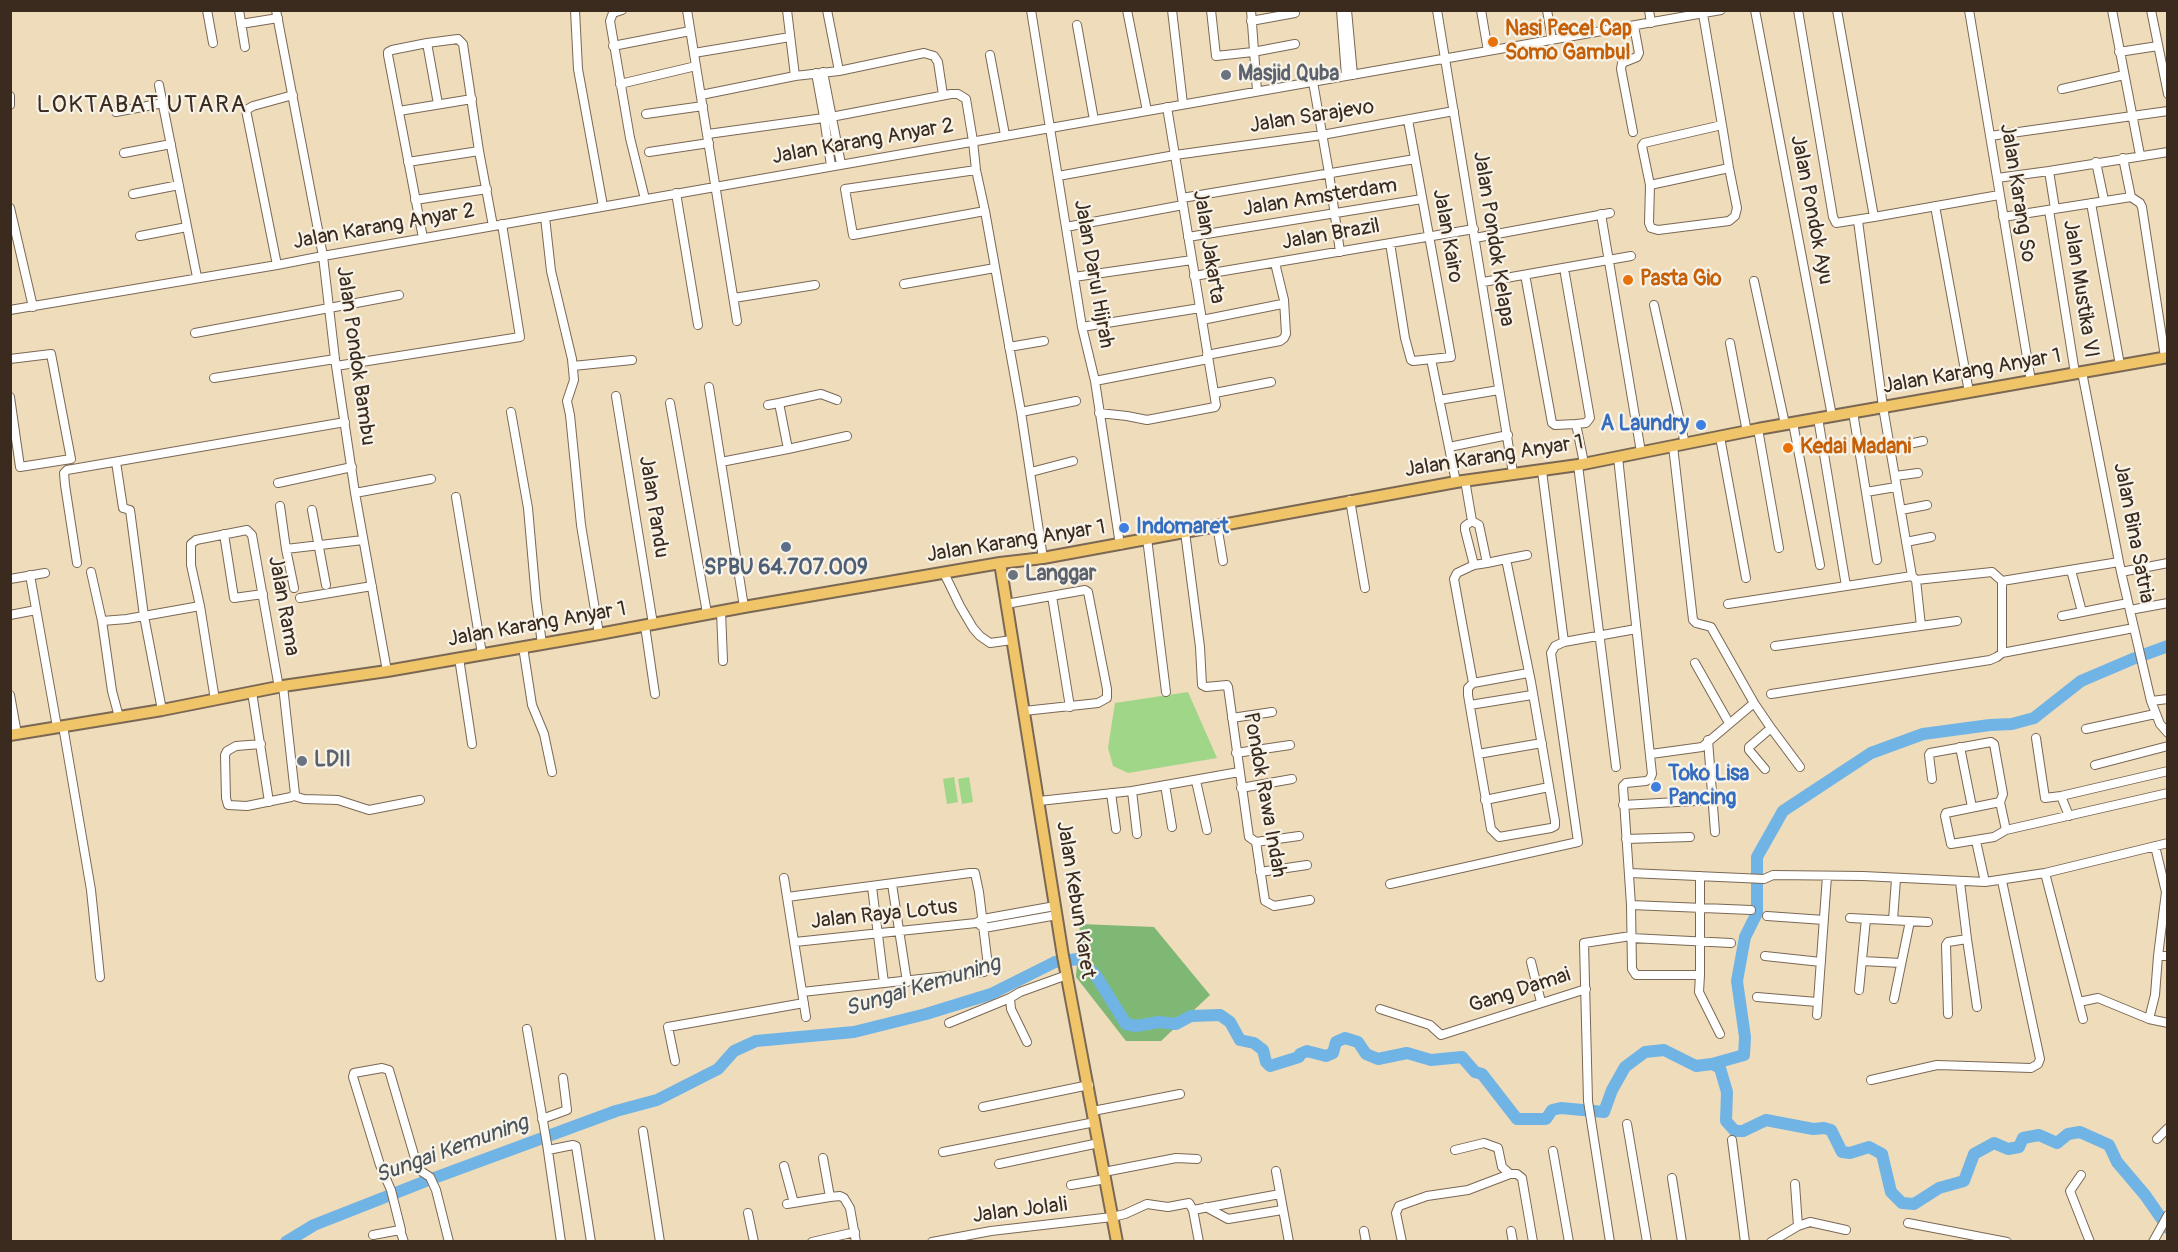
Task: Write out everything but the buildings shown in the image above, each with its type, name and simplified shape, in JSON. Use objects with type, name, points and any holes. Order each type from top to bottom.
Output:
[{"type":"main road","name":"Jalan Karang Anyar 1","points":[[14,735],[1000,563],[1120,545],[1350,500],[1460,481],[1542,471],[1752,430],[2166,357]]},
{"type":"main road","name":"Jalan Kebun Karet","points":[[1000,563],[1063,956],[1117,1242]]},
{"type":"street","points":[[207,10],[213,43]]},
{"type":"street","points":[[239,10],[245,47]]},
{"type":"street","points":[[575,10],[578,69],[603,206]]},
{"type":"street","points":[[687,10],[737,321]]},
{"type":"street","points":[[786,10],[795,76]]},
{"type":"street","points":[[827,10],[839,71]]},
{"type":"street","name":"Jalan Darul Hijrah","points":[[1031,10],[1082,327],[1095,381],[1120,545]]},
{"type":"street","points":[[1127,10],[1147,111]]},
{"type":"street","points":[[1172,10],[1183,104]]},
{"type":"street","points":[[1211,10],[1216,56],[1295,44]]},
{"type":"street","points":[[1251,10],[1257,91]]},
{"type":"street","points":[[1341,10],[1349,75]]},
{"type":"street","points":[[1347,10],[1349,75]]},
{"type":"street","name":"Jalan Pondok Kelapa","points":[[1437,10],[1513,473]]},
{"type":"street","points":[[1481,10],[1488,51]]},
{"type":"street","points":[[1547,10],[1552,40]]},
{"type":"street","points":[[1649,10],[1651,23]]},
{"type":"street","name":"Jalan Karang Anyar 2","points":[[10,310],[1721,10]]},
{"type":"street","name":"Jalan Pondok Ayu","points":[[1755,10],[1832,416]]},
{"type":"street","points":[[1798,10],[1833,217],[1836,223],[1999,195]]},
{"type":"street","points":[[1837,10],[1874,217]]},
{"type":"street","name":"Jalan Karang So","points":[[1969,10],[2031,381]]},
{"type":"street","points":[[2112,10],[2140,155]]},
{"type":"street","points":[[2151,10],[2168,94]]},
{"type":"street","points":[[619,11],[610,18],[613,46],[630,138],[645,199]]},
{"type":"street","points":[[1251,21],[1295,13]]},
{"type":"street","points":[[241,24],[277,14]]},
{"type":"street","name":"Jalan Pondok Bambu","points":[[277,14],[323,255],[335,363],[355,493],[387,671]]},
{"type":"street","points":[[1703,14],[1737,208],[1736,216],[1729,220],[1658,230],[1651,228],[1649,223],[1650,184],[1641,149],[1644,143],[1722,125]]},
{"type":"street","points":[[1077,25],[1094,120]]},
{"type":"street","points":[[1633,132],[1621,69],[1622,63],[1637,57],[1639,53],[1634,26]]},
{"type":"street","points":[[613,46],[690,31]]},
{"type":"street","points":[[694,53],[790,37]]},
{"type":"street","points":[[423,238],[388,52],[427,43],[458,39],[465,51],[479,151],[493,226]]},
{"type":"street","points":[[427,43],[438,104]]},
{"type":"street","points":[[2119,52],[2158,46]]},
{"type":"street","points":[[701,95],[795,76],[839,71],[924,53],[934,56],[938,62],[943,95]]},
{"type":"street","points":[[990,56],[1005,135]]},
{"type":"street","points":[[620,84],[696,66]]},
{"type":"street","points":[[820,73],[828,117],[841,164]]},
{"type":"street","points":[[2062,89],[2124,75]]},
{"type":"street","points":[[1313,82],[1340,252]]},
{"type":"street","points":[[159,85],[197,277]]},
{"type":"street","points":[[649,152],[708,138],[943,95],[958,94],[966,99],[976,170],[1022,412],[1043,558]]},
{"type":"street","points":[[277,265],[246,110],[293,95]]},
{"type":"street","points":[[10,96],[10,105]]},
{"type":"street","points":[[399,111],[472,99]]},
{"type":"street","points":[[116,112],[162,103]]},
{"type":"street","points":[[646,114],[703,106]]},
{"type":"street","name":"Jalan Jakarta","points":[[1167,107],[1215,393]]},
{"type":"street","name":"Jalan Sarajevo","points":[[1058,176],[1175,155],[1322,135],[1454,111]]},
{"type":"street","points":[[1990,136],[2168,111]]},
{"type":"street","points":[[828,117],[831,166]]},
{"type":"street","name":"Jalan Kairo","points":[[1408,120],[1451,357],[1431,359]]},
{"type":"street","points":[[124,153],[171,144]]},
{"type":"street","points":[[408,162],[479,151]]},
{"type":"street","points":[[1997,178],[2168,152]]},
{"type":"street","points":[[2123,158],[2131,196],[2142,207],[2166,357]]},
{"type":"street","points":[[1066,227],[1329,173],[1415,159]]},
{"type":"street","points":[[2096,162],[2104,200]]},
{"type":"street","points":[[1650,184],[1729,168]]},
{"type":"street","points":[[976,170],[845,189],[853,235],[985,211]]},
{"type":"street","name":"Jalan Mustika VI","points":[[2049,171],[2052,209],[2079,372]]},
{"type":"street","points":[[133,194],[179,185]]},
{"type":"street","points":[[415,200],[487,189]]},
{"type":"street","points":[[676,193],[698,325]]},
{"type":"street","points":[[2003,218],[2131,196]]},
{"type":"street","name":"Jalan Amsterdam","points":[[1188,237],[1422,199]]},
{"type":"street","points":[[2091,203],[2120,365]]},
{"type":"street","points":[[1935,206],[1969,392]]},
{"type":"street","points":[[10,208],[33,307]]},
{"type":"street","points":[[1475,238],[1610,213]]},
{"type":"street","points":[[1601,214],[1641,452]]},
{"type":"street","points":[[545,217],[551,271],[573,366],[574,380],[567,401],[580,525],[599,634]]},
{"type":"street","points":[[1858,221],[1883,407],[1921,626]]},
{"type":"street","points":[[214,378],[520,337],[502,224]]},
{"type":"street","points":[[140,236],[187,227]]},
{"type":"street","name":"Jalan Brazil","points":[[1194,276],[1474,229]]},
{"type":"street","points":[[1390,243],[1409,354],[1413,361],[1431,359],[1449,447],[1472,521],[1479,525],[1487,562]]},
{"type":"street","points":[[1483,282],[1631,256]]},
{"type":"street","points":[[1074,277],[1192,260]]},
{"type":"street","points":[[1095,381],[1280,341],[1286,334],[1282,304],[1284,300],[1275,263]]},
{"type":"street","points":[[904,284],[995,267]]},
{"type":"street","points":[[1526,280],[1552,423],[1555,425],[1586,423],[1590,418],[1565,274]]},
{"type":"street","points":[[1755,281],[1820,565]]},
{"type":"street","points":[[734,298],[815,285]]},
{"type":"street","points":[[195,333],[399,295]]},
{"type":"street","points":[[1202,320],[1282,304]]},
{"type":"street","points":[[1654,305],[1685,444]]},
{"type":"street","points":[[1082,327],[1200,308]]},
{"type":"street","points":[[1009,347],[1044,341]]},
{"type":"street","points":[[1730,343],[1779,548]]},
{"type":"street","points":[[10,359],[51,354],[71,459],[20,467],[10,397]]},
{"type":"street","points":[[573,366],[632,360]]},
{"type":"street","name":"Jalan Bina Satria","points":[[2079,372],[2151,701],[2155,714],[2168,733]]},
{"type":"street","points":[[1100,413],[1147,420],[1155,419],[1215,407],[1215,393],[1271,382]]},
{"type":"street","points":[[709,387],[744,607]]},
{"type":"street","points":[[1439,400],[1499,390]]},
{"type":"street","points":[[768,405],[821,394],[837,400]]},
{"type":"street","name":"Jalan Pandu","points":[[616,396],[649,625],[655,694]]},
{"type":"street","points":[[1022,412],[1076,401]]},
{"type":"street","points":[[670,403],[707,614]]},
{"type":"street","points":[[779,403],[788,449]]},
{"type":"street","points":[[511,412],[528,508],[542,644]]},
{"type":"street","points":[[1853,412],[1877,560]]},
{"type":"street","points":[[1818,418],[1846,586]]},
{"type":"street","points":[[77,563],[64,473],[71,469],[345,422]]},
{"type":"street","points":[[1576,424],[1616,767]]},
{"type":"street","points":[[1449,447],[1508,435]]},
{"type":"street","points":[[721,462],[847,436]]},
{"type":"street","points":[[1720,437],[1746,578]]},
{"type":"street","points":[[1890,448],[1923,441]]},
{"type":"street","points":[[1673,446],[1693,620],[1711,627],[1754,703],[1800,767]]},
{"type":"street","points":[[1618,457],[1652,774],[1646,782],[1624,784],[1623,805],[1630,873],[1632,969],[1636,975],[1700,975]]},
{"type":"street","points":[[1031,472],[1073,461]]},
{"type":"street","points":[[116,462],[123,508],[130,510],[144,616],[162,710]]},
{"type":"street","points":[[278,483],[352,467]]},
{"type":"street","points":[[1542,471],[1564,642]]},
{"type":"street","points":[[1895,476],[1918,473]]},
{"type":"street","points":[[355,493],[431,479]]},
{"type":"street","points":[[1866,492],[1896,487]]},
{"type":"street","points":[[456,497],[482,654]]},
{"type":"street","points":[[1350,500],[1365,588]]},
{"type":"street","points":[[1900,510],[1927,505]]},
{"type":"street","points":[[280,506],[294,588]]},
{"type":"street","points":[[312,510],[326,585]]},
{"type":"street","points":[[1472,521],[1465,526],[1465,530],[1474,565]]},
{"type":"street","points":[[1217,525],[1223,561]]},
{"type":"street","name":"Jalan Rama","points":[[225,534],[247,530],[250,532],[281,687],[295,795]]},
{"type":"street","name":"Pondok Rawa Indah","points":[[1185,532],[1200,647],[1202,685],[1206,687],[1227,685],[1241,788],[1250,837],[1256,842],[1264,896],[1267,904],[1274,906],[1310,900]]},
{"type":"street","points":[[215,700],[191,565],[191,544],[196,540],[225,534],[234,598],[263,594]]},
{"type":"street","points":[[1906,542],[1931,537]]},
{"type":"street","points":[[1147,538],[1166,692]]},
{"type":"street","points":[[286,549],[363,540]]},
{"type":"street","points":[[1473,683],[1454,579],[1457,573],[1474,565],[1527,555]]},
{"type":"street","points":[[1506,559],[1542,743],[1555,826],[1499,837],[1491,829],[1468,688],[1473,683],[1528,673]]},
{"type":"street","points":[[2002,581],[2119,562]]},
{"type":"street","points":[[2121,572],[2168,563]]},
{"type":"street","points":[[2071,570],[2082,612]]},
{"type":"street","points":[[91,572],[102,621],[112,691],[119,717]]},
{"type":"street","points":[[1728,604],[1846,586],[1989,572],[2002,581],[2002,652]]},
{"type":"street","points":[[10,579],[45,573]]},
{"type":"street","points":[[944,573],[960,606],[980,636],[990,642],[1012,640]]},
{"type":"street","points":[[30,575],[91,890],[100,977]]},
{"type":"street","points":[[300,598],[372,586]]},
{"type":"street","points":[[1006,604],[1085,590],[1088,592],[1107,690],[1107,698],[1104,700],[1070,707],[1024,711]]},
{"type":"street","points":[[1052,596],[1070,707]]},
{"type":"street","points":[[2062,616],[2168,603]]},
{"type":"street","points":[[102,621],[127,620],[200,606]]},
{"type":"street","points":[[10,615],[36,610]]},
{"type":"street","points":[[721,611],[723,661]]},
{"type":"street","points":[[1775,646],[1957,621]]},
{"type":"street","points":[[1771,694],[1990,660],[2002,652],[2134,628]]},
{"type":"street","points":[[1390,884],[1578,842],[1551,652],[1555,646],[1564,642],[1636,629]]},
{"type":"street","points":[[523,647],[532,705],[544,734],[552,772]]},
{"type":"street","points":[[459,658],[472,744]]},
{"type":"street","points":[[1695,663],[1729,723]]},
{"type":"street","points":[[252,692],[269,802]]},
{"type":"street","points":[[10,695],[14,735]]},
{"type":"street","points":[[1470,705],[1532,695]]},
{"type":"street","points":[[2151,701],[2168,699]]},
{"type":"street","points":[[1651,754],[1700,748],[1754,703]]},
{"type":"street","points":[[1232,718],[1272,712]]},
{"type":"street","points":[[2086,729],[2155,714]]},
{"type":"street","points":[[1765,770],[1749,747],[1772,729]]},
{"type":"street","points":[[2036,738],[2044,796],[2047,798],[2168,771]]},
{"type":"street","points":[[1708,740],[1715,832]]},
{"type":"street","points":[[1932,779],[1929,754],[1991,742],[1994,744],[2003,794],[2000,802],[2006,830]]},
{"type":"street","points":[[1478,754],[1542,743]]},
{"type":"street","points":[[261,744],[236,746],[227,750],[225,755],[228,805],[248,806],[295,795],[303,799],[338,800],[369,810],[420,800]]},
{"type":"street","points":[[1236,753],[1290,745]]},
{"type":"street","points":[[2095,765],[2168,746]]},
{"type":"street","points":[[1960,747],[1972,807]]},
{"type":"street","points":[[1039,801],[1196,781],[1239,772]]},
{"type":"street","points":[[1241,788],[1292,779]]},
{"type":"street","points":[[1196,781],[1207,830]]},
{"type":"street","points":[[1166,785],[1172,827]]},
{"type":"street","points":[[1485,800],[1549,787]]},
{"type":"street","points":[[1132,790],[1137,834]]},
{"type":"street","points":[[1112,793],[1116,829]]},
{"type":"street","points":[[2000,802],[1946,813],[1944,816],[1951,844],[1999,836],[2006,830],[2168,793]]},
{"type":"street","points":[[2061,796],[2069,816]]},
{"type":"street","points":[[1623,805],[1714,800]]},
{"type":"street","points":[[1256,842],[1299,836]]},
{"type":"street","points":[[1626,839],[1690,837]]},
{"type":"street","points":[[1977,841],[1985,882]]},
{"type":"street","points":[[1630,873],[1749,879],[1764,879],[1773,874],[1985,882],[2045,873],[2168,843]]},
{"type":"street","points":[[2149,1018],[2155,995],[2166,892],[2155,846]]},
{"type":"street","points":[[1260,872],[1307,865]]},
{"type":"street","points":[[788,897],[975,873],[979,921],[984,928],[988,966],[984,972],[802,992]]},
{"type":"street","points":[[2045,873],[2083,1019]]},
{"type":"street","points":[[1700,876],[1699,992],[1720,1034]]},
{"type":"street","points":[[1816,1015],[1827,876]]},
{"type":"street","points":[[784,878],[806,1017]]},
{"type":"street","points":[[1893,920],[1896,879]]},
{"type":"street","points":[[1871,1080],[1936,1065],[2031,1068],[2038,1064],[2040,1059],[2002,881]]},
{"type":"street","points":[[1960,882],[1977,1007]]},
{"type":"street","points":[[892,884],[907,982]]},
{"type":"street","points":[[872,887],[884,983]]},
{"type":"street","points":[[1631,905],[1751,910]]},
{"type":"street","points":[[984,928],[1056,910]]},
{"type":"street","name":"Jalan Raya Lotus","points":[[795,942],[900,932],[1056,910]]},
{"type":"street","points":[[1767,916],[1824,920]]},
{"type":"street","points":[[1850,918],[1928,922]]},
{"type":"street","points":[[1859,990],[1866,919]]},
{"type":"street","points":[[1894,999],[1910,921]]},
{"type":"street","points":[[1610,1242],[1588,1101],[1584,943],[1631,937],[1731,943]]},
{"type":"street","points":[[1948,1014],[1946,945],[1948,942],[1968,939]]},
{"type":"street","points":[[1765,956],[1821,962]]},
{"type":"street","points":[[2158,956],[2168,956]]},
{"type":"street","points":[[1862,961],[1901,963]]},
{"type":"street","points":[[1532,962],[1541,1002]]},
{"type":"street","points":[[949,1023],[1066,972]]},
{"type":"street","name":"Gang Damai","points":[[1380,1010],[1430,1025],[1441,1035],[1586,988]]},
{"type":"street","points":[[1757,997],[1817,1002]]},
{"type":"street","points":[[1010,998],[1011,1009],[1027,1042]]},
{"type":"street","points":[[2079,1002],[2098,998],[2168,1023]]},
{"type":"street","points":[[675,1061],[668,1027],[804,1003]]},
{"type":"street","points":[[527,1029],[561,1242]]},
{"type":"street","points":[[404,1242],[391,1190],[374,1144],[353,1077],[354,1073],[381,1068],[389,1070],[417,1165],[419,1170],[430,1177],[436,1190],[449,1242]]},
{"type":"street","points":[[542,1119],[567,1110],[563,1077]]},
{"type":"street","points":[[983,1107],[1089,1085]]},
{"type":"street","points":[[943,1152],[1094,1117],[1180,1094]]},
{"type":"street","points":[[1627,1124],[1647,1242]]},
{"type":"street","points":[[2157,1139],[2168,1128]]},
{"type":"street","points":[[643,1131],[660,1242]]},
{"type":"street","points":[[1732,1140],[1745,1242]]},
{"type":"street","points":[[999,1164],[1099,1143]]},
{"type":"street","points":[[1455,1150],[1484,1143],[1496,1146],[1501,1165],[1510,1174]]},
{"type":"street","points":[[547,1147],[573,1144],[576,1146],[591,1242]]},
{"type":"street","points":[[1553,1151],[1569,1242]]},
{"type":"street","points":[[823,1158],[830,1197]]},
{"type":"street","points":[[1071,1185],[1176,1158],[1197,1159]]},
{"type":"street","points":[[784,1166],[790,1203],[840,1196],[844,1198],[850,1208],[856,1242]]},
{"type":"street","points":[[1276,1171],[1289,1242]]},
{"type":"street","points":[[1402,1242],[1396,1213],[1399,1206],[1427,1196],[1468,1190],[1510,1174],[1517,1174],[1522,1178],[1533,1242]]},
{"type":"street","points":[[2081,1175],[2070,1191],[2090,1242]]},
{"type":"street","points":[[1672,1178],[1682,1242]]},
{"type":"street","points":[[1795,1184],[1798,1226]]},
{"type":"street","points":[[1199,1242],[1193,1210],[1280,1194]]},
{"type":"street","name":"Jalan Jolali","points":[[932,1242],[991,1231],[1112,1217],[1147,1204],[1168,1207],[1189,1203],[1193,1210]]},
{"type":"street","points":[[1206,1207],[1228,1219],[1282,1210]]},
{"type":"street","points":[[748,1213],[754,1242]]},
{"type":"street","points":[[2153,1242],[2167,1216]]},
{"type":"street","points":[[1771,1242],[1798,1226],[1814,1222],[1846,1230]]},
{"type":"street","points":[[1908,1223],[1969,1239],[2007,1242]]},
{"type":"street","points":[[373,1235],[401,1230]]},
{"type":"street","points":[[1364,1231],[1365,1242]]},
{"type":"street","points":[[1511,1231],[1513,1242]]},
{"type":"street","points":[[812,1242],[855,1232]]},
{"type":"green space","points":[[1188,692],[1217,758],[1128,773],[1113,766],[1108,748],[1115,703]]},
{"type":"green space","points":[[954,777],[958,802],[947,804],[943,779]]},
{"type":"green space","points":[[969,777],[973,802],[962,804],[958,779]]},
{"type":"green space","points":[[1080,924],[1154,927],[1210,995],[1161,1041],[1126,1041],[1076,977]]},
{"type":"waterway","points":[[2146,654],[2168,646]]},
{"type":"waterway","points":[[1712,1064],[1744,1055],[1745,1037],[1737,981],[1745,937],[1757,913],[1757,857],[1783,811],[1871,753],[1923,734],[2012,724],[2034,718],[2081,681],[2135,658]]},
{"type":"waterway","name":"Sungai Kemuning","points":[[286,1242],[314,1225],[426,1181],[616,1111],[657,1100],[718,1069],[734,1051],[756,1041],[854,1032],[926,1014],[991,994],[1055,962],[1078,959],[1095,974],[1126,1024],[1136,1026],[1159,1022],[1176,1024],[1191,1016],[1220,1015],[1230,1022],[1240,1040],[1254,1043],[1263,1050],[1266,1062],[1270,1066],[1299,1057],[1307,1051],[1326,1056],[1333,1053],[1336,1042],[1345,1038],[1358,1042],[1366,1054],[1378,1059],[1407,1053],[1431,1060],[1462,1057],[1475,1072],[1482,1074],[1517,1119],[1546,1119],[1552,1110],[1561,1108],[1604,1112],[1612,1090],[1625,1067],[1645,1052],[1664,1050],[1696,1066],[1712,1064],[1720,1068],[1727,1092],[1726,1121],[1735,1131],[1743,1131],[1766,1120],[1831,1130],[1842,1152],[1850,1153],[1869,1147],[1882,1154],[1891,1192],[1902,1203],[1914,1204],[1939,1188],[1964,1181],[1974,1154],[1994,1143],[2008,1149],[2019,1147],[2023,1138],[2039,1135],[2057,1143],[2068,1134],[2080,1132],[2109,1145],[2117,1162],[2145,1195],[2168,1228]]},
{"type":"place","name":"Nasi Pecel Cap Somo Gambul","points":[[1493,42]]},
{"type":"place","name":"Masjid Quba","points":[[1226,75]]},
{"type":"place","name":"Pasta Gio","points":[[1628,280]]},
{"type":"place","name":"A Laundry","points":[[1701,425]]},
{"type":"place","name":"Kedai Madani","points":[[1788,448]]},
{"type":"place","name":"Indomaret","points":[[1124,528]]},
{"type":"place","name":"SPBU 64.707.009","points":[[786,547]]},
{"type":"place","name":"Langgar","points":[[1013,575]]},
{"type":"place","name":"LDII","points":[[302,761]]},
{"type":"place","name":"Toko Lisa Pancing","points":[[1656,787]]},
{"type":"district","name":"LOKTABAT UTARA","points":[[142,106]]}]
